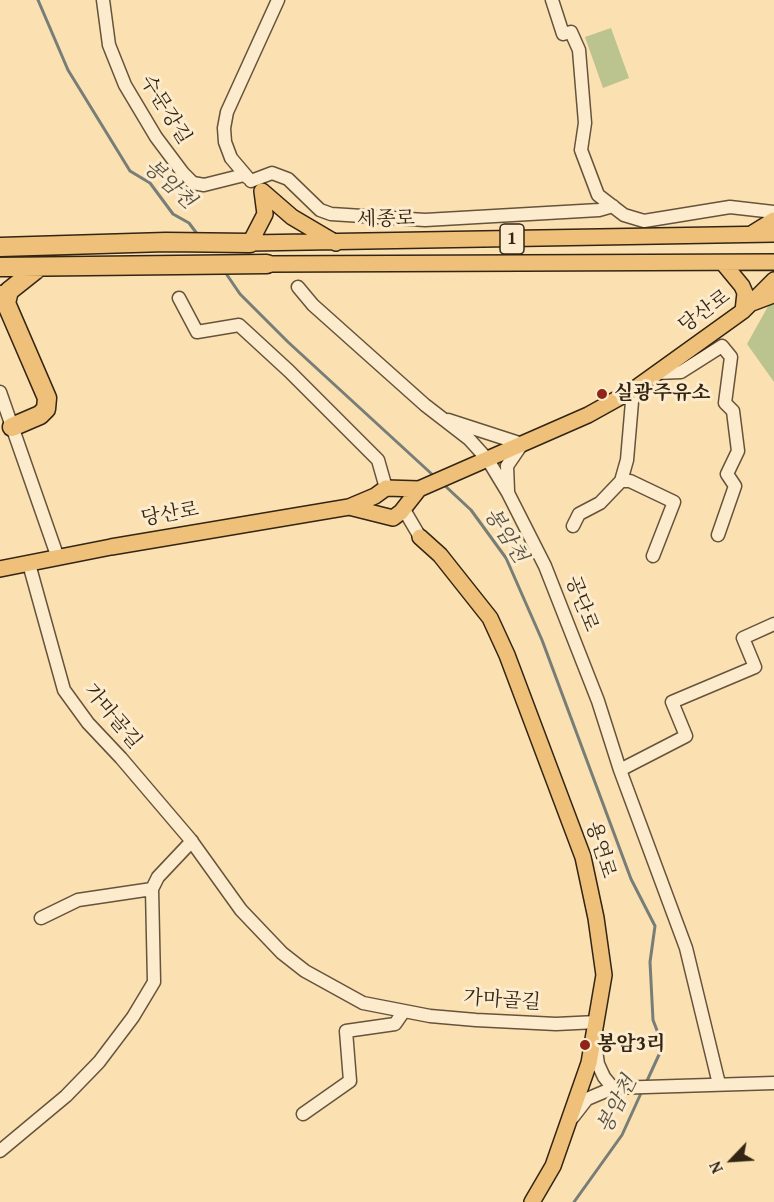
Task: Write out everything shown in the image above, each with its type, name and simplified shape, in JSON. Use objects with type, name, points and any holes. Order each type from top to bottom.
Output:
[{"type":"highway","points":[[0,236],[20,246]]},
{"type":"highway","name":"세종로","points":[[0,247],[166,242],[250,243]]},
{"type":"highway","name":"1","points":[[0,267],[267,264]]},
{"type":"highway","points":[[12,428],[40,415],[46,409],[47,398],[3,299],[9,291],[38,268]]},
{"type":"highway","points":[[748,306],[774,293]]},
{"type":"main road","points":[[250,243],[265,214],[252,182]]},
{"type":"main road","points":[[252,182],[292,217],[336,244]]},
{"type":"main road","points":[[753,233],[774,220]]},
{"type":"main road","name":"세종로","points":[[250,243],[336,244],[774,234]]},
{"type":"main road","name":"1","points":[[267,264],[774,262]]},
{"type":"main road","points":[[723,263],[742,286],[748,306]]},
{"type":"main road","name":"당산로","points":[[419,489],[588,415],[633,390],[748,306],[774,280]]},
{"type":"main road","points":[[349,507],[386,491],[419,489]]},
{"type":"main road","points":[[386,491],[374,506],[383,517],[398,513],[419,489]]},
{"type":"main road","points":[[386,491],[403,498],[398,513]]},
{"type":"main road","points":[[349,507],[378,513]]},
{"type":"main road","name":"당산로","points":[[0,569],[287,516],[349,507]]},
{"type":"main road","name":"용연로","points":[[420,537],[440,555],[490,618],[507,655],[583,857],[596,918],[604,975],[596,1029],[571,1120],[553,1166],[532,1202]]},
{"type":"street","name":"수문강길","points":[[103,0],[109,45],[125,85],[156,137],[193,183],[204,185],[252,182],[272,173],[288,179],[320,210],[331,214],[425,220],[599,210],[613,206]]},
{"type":"street","points":[[252,182],[231,158],[225,142],[227,112],[278,0]]},
{"type":"street","points":[[552,0],[563,34],[571,32],[579,50],[585,123],[581,150],[598,195],[624,215],[644,221],[730,207],[774,212]]},
{"type":"street","name":"공단로","points":[[298,287],[321,312],[444,418],[484,461],[508,493],[545,566],[598,700],[620,770],[686,948],[720,1084]]},
{"type":"street","points":[[179,298],[197,332],[239,325],[289,371],[378,460],[386,491]]},
{"type":"street","name":"당산로","points":[[656,373],[681,372],[722,346],[731,357],[725,404],[733,411],[738,451],[727,474],[735,486],[718,535]]},
{"type":"street","points":[[573,526],[579,514],[600,503],[621,481],[627,460],[633,390]]},
{"type":"street","points":[[0,392],[58,558]]},
{"type":"street","points":[[444,418],[522,444],[507,466],[508,493]]},
{"type":"street","points":[[621,481],[630,481],[674,502],[653,556]]},
{"type":"street","points":[[398,513],[420,537]]},
{"type":"street","name":"가마골길","points":[[29,564],[64,690],[88,723],[122,758],[192,841],[241,910],[282,953],[304,971],[363,1003],[404,1011],[476,1020],[556,1024],[596,1029]]},
{"type":"street","points":[[620,770],[686,736],[672,702],[755,667],[743,638],[774,624]]},
{"type":"street","points":[[0,1151],[66,1096],[99,1062],[133,1017],[154,982],[152,889],[158,877],[192,841]]},
{"type":"street","points":[[41,918],[78,900],[152,889]]},
{"type":"street","points":[[303,1114],[350,1081],[346,1031],[395,1024],[404,1011]]},
{"type":"street","points":[[596,1029],[598,1064],[604,1077],[616,1088]]},
{"type":"street","points":[[571,1120],[587,1099],[616,1088],[774,1083]]},
{"type":"green space","points":[[611,28],[629,78],[603,88],[585,37]]},
{"type":"green space","points":[[774,300],[774,382],[747,344],[771,301]]},
{"type":"waterway","name":"봉암천","points":[[38,0],[68,70],[130,171],[150,183],[173,214],[189,223],[198,235]]},
{"type":"waterway","name":"봉암천","points":[[225,272],[240,294],[288,342],[435,477]]},
{"type":"waterway","name":"봉암천","points":[[442,483],[471,510],[506,558],[542,640],[631,879],[655,926],[650,962],[653,1020],[663,1046],[646,1083]]},
{"type":"waterway","name":"봉암천","points":[[574,1202],[622,1135],[642,1091]]},
{"type":"place","name":"실광주유소","points":[[602,394]]},
{"type":"place","name":"봉암3리","points":[[585,1045]]}]
